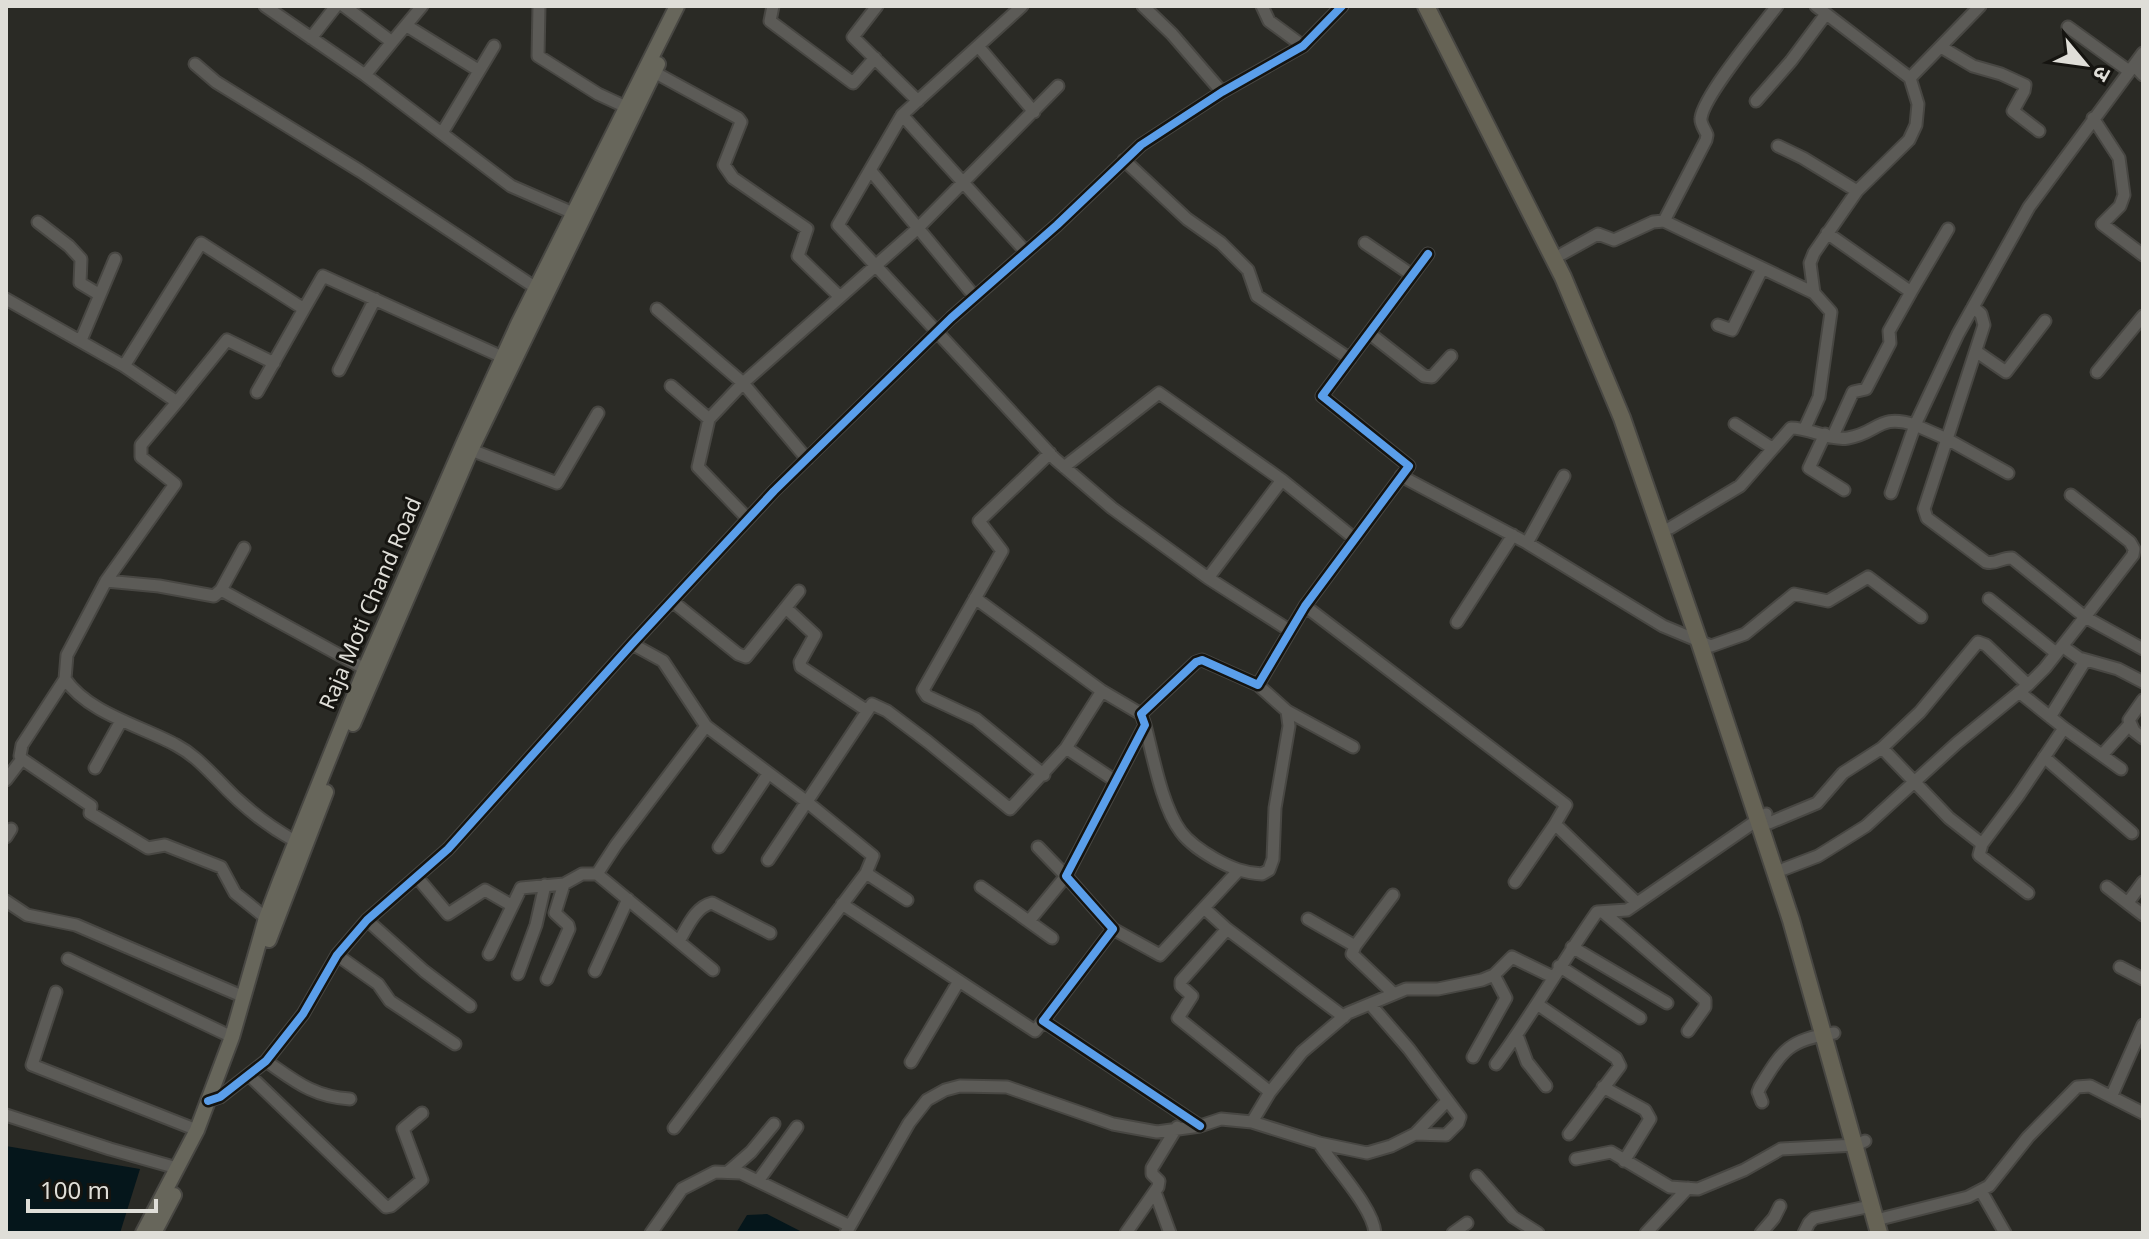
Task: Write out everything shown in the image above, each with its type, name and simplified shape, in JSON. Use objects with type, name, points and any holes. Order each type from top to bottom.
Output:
[{"type":"highway","points":[[1426,6],[1580,315],[1622,418],[1705,644]]},
{"type":"highway","points":[[1438,6],[1562,254],[1601,341],[1670,528],[1737,742],[1784,869],[1884,1228]]},
{"type":"highway","points":[[1764,819],[1795,932],[1829,1033]]},
{"type":"highway","points":[[1860,1143],[1871,1206],[1884,1228]]},
{"type":"main road","name":"Raja Moti Chand Road","points":[[143,1233],[214,1099],[266,918],[365,669],[508,359],[536,288],[677,6]]},
{"type":"main road","points":[[154,1233],[214,1099],[287,890],[347,738],[508,359],[686,6]]},
{"type":"street","points":[[265,6],[365,75],[511,186],[573,213]]},
{"type":"street","points":[[311,38],[336,6]]},
{"type":"street","points":[[344,6],[392,42]]},
{"type":"street","points":[[365,75],[422,6]]},
{"type":"street","points":[[539,6],[538,56],[598,94],[626,107]]},
{"type":"street","points":[[773,6],[770,21],[853,83],[875,58]]},
{"type":"street","points":[[877,6],[853,37],[918,101]]},
{"type":"street","points":[[1022,6],[902,115],[838,225],[1064,467],[1112,508],[1208,578],[1289,630]]},
{"type":"street","points":[[1143,6],[1172,34],[1222,92]]},
{"type":"street","points":[[1262,6],[1269,21],[1303,46]]},
{"type":"street","points":[[214,1099],[266,1061],[303,1014],[337,955],[367,920],[448,849],[748,519],[937,331],[1141,145],[1222,92],[1303,46],[1342,6]]},
{"type":"street","points":[[1664,221],[1707,135],[1701,125],[1702,114],[1720,82],[1777,6]]},
{"type":"street","points":[[1910,78],[1980,6]]},
{"type":"street","points":[[1756,101],[1791,61],[1821,10],[1910,78],[1918,104],[1912,135],[1857,191],[1810,263],[1814,293]]},
{"type":"street","points":[[407,26],[478,70]]},
{"type":"street","points":[[2068,27],[2143,75]]},
{"type":"street","points":[[442,133],[494,46]]},
{"type":"street","points":[[978,46],[1034,112]]},
{"type":"street","points":[[1941,47],[1973,66],[2025,85],[2013,111],[2039,131]]},
{"type":"street","points":[[1891,493],[1915,425],[1973,307],[2029,207],[2143,53]]},
{"type":"street","points":[[195,64],[216,82],[360,171],[536,288]]},
{"type":"street","points":[[654,72],[738,118],[741,122],[724,165],[733,178],[807,229],[798,256],[839,296]]},
{"type":"street","points":[[748,519],[698,467],[709,419],[743,383],[917,229],[1058,86]]},
{"type":"street","points":[[902,115],[1026,252]]},
{"type":"street","points":[[2093,118],[2119,158],[2124,195],[2120,206],[2102,224],[2143,255]]},
{"type":"street","points":[[1778,146],[1857,191]]},
{"type":"street","points":[[1124,160],[1248,270],[1257,296],[1350,359]]},
{"type":"street","points":[[870,170],[975,297]]},
{"type":"street","points":[[1562,254],[1598,234],[1614,240],[1653,222],[1664,221],[1814,293],[1831,312],[1819,397],[1805,428]]},
{"type":"street","points":[[38,222],[78,255],[82,263],[80,283],[100,295]]},
{"type":"street","points":[[1844,490],[1809,468],[1853,392],[1864,390],[1877,368],[1890,343],[1889,331],[1948,229]]},
{"type":"street","points":[[1827,233],[1911,292]]},
{"type":"street","points":[[124,366],[201,243],[304,309]]},
{"type":"street","points":[[1365,243],[1412,275]]},
{"type":"street","points":[[1258,685],[1305,606],[1409,466],[1322,396],[1428,254]]},
{"type":"street","points":[[81,340],[115,259]]},
{"type":"street","points":[[1718,325],[1732,330],[1762,269]]},
{"type":"street","points":[[257,392],[323,276],[508,359]]},
{"type":"street","points":[[6,299],[81,340],[177,402]]},
{"type":"street","points":[[339,370],[375,299]]},
{"type":"street","points":[[1973,307],[1984,319],[1977,352],[1924,509],[1927,518],[1986,562],[1991,564],[2006,557],[2012,558],[2085,617],[2138,647],[2143,632]]},
{"type":"street","points":[[657,309],[743,383],[807,459]]},
{"type":"street","points":[[2097,372],[2143,316]]},
{"type":"street","points":[[1977,352],[2006,372],[2045,321]]},
{"type":"street","points":[[1369,333],[1429,377],[1451,356]]},
{"type":"street","points":[[266,918],[235,893],[221,867],[165,845],[148,848],[90,813],[91,806],[20,756],[22,745],[65,679],[67,655],[106,581],[173,490],[173,481],[141,457],[141,445],[227,340],[274,363]]},
{"type":"street","points":[[671,386],[709,419]]},
{"type":"street","points":[[1064,467],[1159,393],[1282,480],[1355,539]]},
{"type":"street","points":[[471,450],[557,483],[598,413]]},
{"type":"street","points":[[1670,528],[1740,486],[1791,428],[1805,428],[1848,438],[1893,420],[1915,425],[1947,439],[2008,473]]},
{"type":"street","points":[[1735,424],[1772,448]]},
{"type":"street","points":[[1044,775],[976,719],[924,693],[1002,551],[979,521],[1050,453]]},
{"type":"street","points":[[1401,476],[1527,543],[1663,626],[1705,644],[1745,634],[1794,594],[1828,601],[1868,577],[1921,617]]},
{"type":"street","points":[[1527,543],[1564,476]]},
{"type":"street","points":[[1208,578],[1282,480]]},
{"type":"street","points":[[1784,869],[1818,856],[1866,826],[2024,688],[2059,650],[2133,555],[2130,542],[2071,495]]},
{"type":"street","points":[[1457,622],[1513,535]]},
{"type":"street","points":[[106,581],[159,586],[209,597],[221,590],[244,548]]},
{"type":"street","points":[[221,590],[365,669]]},
{"type":"street","points":[[672,601],[738,654],[746,657],[799,591]]},
{"type":"street","points":[[975,598],[1143,720],[1168,806],[1181,832],[1200,850],[1238,871],[1262,874],[1272,865],[1275,808],[1289,726],[1287,711]]},
{"type":"street","points":[[1989,599],[2059,650],[2085,661],[2118,669],[2143,682]]},
{"type":"street","points":[[1305,606],[1566,805],[1515,882]]},
{"type":"street","points":[[786,608],[815,635],[800,662],[801,667],[866,710]]},
{"type":"street","points":[[1496,1064],[1597,912],[1627,910],[1764,819],[1817,803],[1849,768],[1882,748],[1920,712],[1978,642],[1986,645],[2050,717],[2121,769]]},
{"type":"street","points":[[632,644],[663,661],[706,726],[873,856],[866,873],[674,1128]]},
{"type":"street","points":[[1029,921],[1066,876],[1143,720],[1196,662],[1202,660],[1258,685],[1287,711],[1353,747]]},
{"type":"street","points":[[2050,717],[2085,661]]},
{"type":"street","points":[[65,679],[80,694],[121,721],[175,744],[201,761],[218,781],[268,826],[295,841]]},
{"type":"street","points":[[768,860],[866,710],[873,704],[887,711],[1010,809],[1066,748],[1102,691]]},
{"type":"street","points":[[2102,755],[2130,724],[2133,713],[2143,700]]},
{"type":"street","points":[[95,768],[121,721]]},
{"type":"street","points":[[2130,724],[2143,738]]},
{"type":"street","points":[[597,874],[706,726]]},
{"type":"street","points":[[2028,893],[1979,855],[1982,844],[2064,728]]},
{"type":"street","points":[[1066,748],[1114,780]]},
{"type":"street","points":[[1882,748],[1949,818],[1982,844]]},
{"type":"street","points":[[2044,757],[2132,833]]},
{"type":"street","points":[[6,780],[22,759]]},
{"type":"street","points":[[719,847],[768,774]]},
{"type":"street","points":[[1555,824],[1637,903]]},
{"type":"street","points":[[1038,847],[1113,929],[1160,955],[1238,871]]},
{"type":"street","points":[[866,873],[907,900]]},
{"type":"street","points":[[489,954],[519,889],[524,886],[564,884],[582,874],[597,874],[713,970]]},
{"type":"street","points":[[417,877],[448,914],[485,890],[511,905]]},
{"type":"street","points":[[2130,905],[2133,894],[2143,882]]},
{"type":"street","points":[[547,979],[569,929],[555,913],[564,884]]},
{"type":"street","points":[[518,974],[536,925],[545,885]]},
{"type":"street","points":[[981,887],[1052,938]]},
{"type":"street","points":[[2107,887],[2143,915]]},
{"type":"street","points":[[1393,895],[1355,946],[1354,957],[1393,993]]},
{"type":"street","points":[[595,971],[628,899]]},
{"type":"street","points":[[6,901],[27,915],[76,925],[244,997]]},
{"type":"street","points":[[679,941],[696,914],[704,905],[712,903],[770,933]]},
{"type":"street","points":[[842,904],[1035,1031],[1113,929]]},
{"type":"street","points":[[1204,908],[1227,929],[1344,1017]]},
{"type":"street","points":[[1603,912],[1705,1000],[1705,1007],[1688,1031]]},
{"type":"street","points":[[1308,919],[1355,946]]},
{"type":"street","points":[[367,920],[424,971],[470,1006]]},
{"type":"street","points":[[1227,929],[1181,981],[1181,986],[1192,996],[1178,1018],[1270,1092]]},
{"type":"street","points":[[1572,947],[1667,1003]]},
{"type":"street","points":[[337,955],[378,984],[387,999],[455,1044]]},
{"type":"street","points":[[1252,1122],[1270,1092],[1302,1052],[1344,1017],[1406,989],[1438,989],[1482,980],[1494,975],[1512,957],[1556,972],[1640,1018]]},
{"type":"street","points":[[68,959],[232,1037]]},
{"type":"street","points":[[2120,967],[2143,979]]},
{"type":"street","points":[[1473,1057],[1506,998],[1494,975]]},
{"type":"street","points":[[911,1062],[959,981]]},
{"type":"street","points":[[56,992],[32,1065],[197,1130]]},
{"type":"street","points":[[1370,1004],[1409,1049],[1460,1117],[1458,1123],[1443,1136],[1415,1134]]},
{"type":"street","points":[[1537,1004],[1616,1058],[1620,1066],[1569,1134]]},
{"type":"street","points":[[1043,1021],[1200,1126]]},
{"type":"street","points":[[2112,1095],[2143,1025]]},
{"type":"street","points":[[1762,1102],[1758,1092],[1760,1087],[1787,1046],[1829,1033]]},
{"type":"street","points":[[1517,1035],[1527,1062],[1546,1086]]},
{"type":"street","points":[[266,1061],[321,1096],[350,1099]]},
{"type":"street","points":[[249,1075],[388,1207],[422,1180],[403,1129],[422,1113]]},
{"type":"street","points":[[651,1233],[682,1189],[715,1172],[741,1173],[848,1229],[909,1123],[927,1100],[960,1086],[1007,1087],[1113,1124],[1157,1132],[1200,1126],[1221,1119],[1252,1122],[1319,1143],[1367,1153],[1415,1134],[1447,1101]]},
{"type":"street","points":[[1884,1228],[1981,1191],[1995,1180],[2028,1137],[2077,1087],[2090,1086],[2143,1113]]},
{"type":"street","points":[[1603,1087],[1645,1110],[1650,1119],[1624,1161]]},
{"type":"street","points":[[6,1115],[177,1168]]},
{"type":"street","points":[[728,1172],[751,1152],[774,1124]]},
{"type":"street","points":[[758,1181],[797,1127]]},
{"type":"street","points":[[1126,1233],[1155,1192],[1159,1181],[1152,1174],[1152,1168],[1177,1127]]},
{"type":"street","points":[[1319,1143],[1360,1201],[1374,1225],[1375,1233]]},
{"type":"street","points":[[1576,1159],[1611,1152],[1670,1187],[1698,1189],[1781,1149],[1860,1143]]},
{"type":"street","points":[[1477,1176],[1513,1217],[1538,1233]]},
{"type":"street","points":[[1646,1233],[1688,1188]]},
{"type":"street","points":[[1981,1191],[2005,1233]]},
{"type":"street","points":[[1155,1192],[1170,1233]]},
{"type":"street","points":[[1761,1233],[1780,1206]]},
{"type":"street","points":[[1804,1233],[1814,1218],[1871,1206]]},
{"type":"street","points":[[1453,1233],[1467,1223]]},
{"type":"shaded area","points":[[6,1146],[140,1169],[120,1233],[6,1233]]},
{"type":"shaded area","points":[[767,1214],[804,1233],[736,1233],[747,1215]]},
{"type":"cycle path","points":[[208,1101],[220,1097],[266,1061],[303,1014],[337,955],[367,920],[448,849],[774,491],[951,318],[1057,225],[1141,145],[1222,92],[1303,46],[1342,6]]},
{"type":"cycle path","points":[[1200,1126],[1043,1021],[1113,929],[1066,876],[1145,725],[1141,714],[1196,662],[1202,660],[1258,685],[1305,606],[1409,466],[1322,396],[1428,254]]}]
